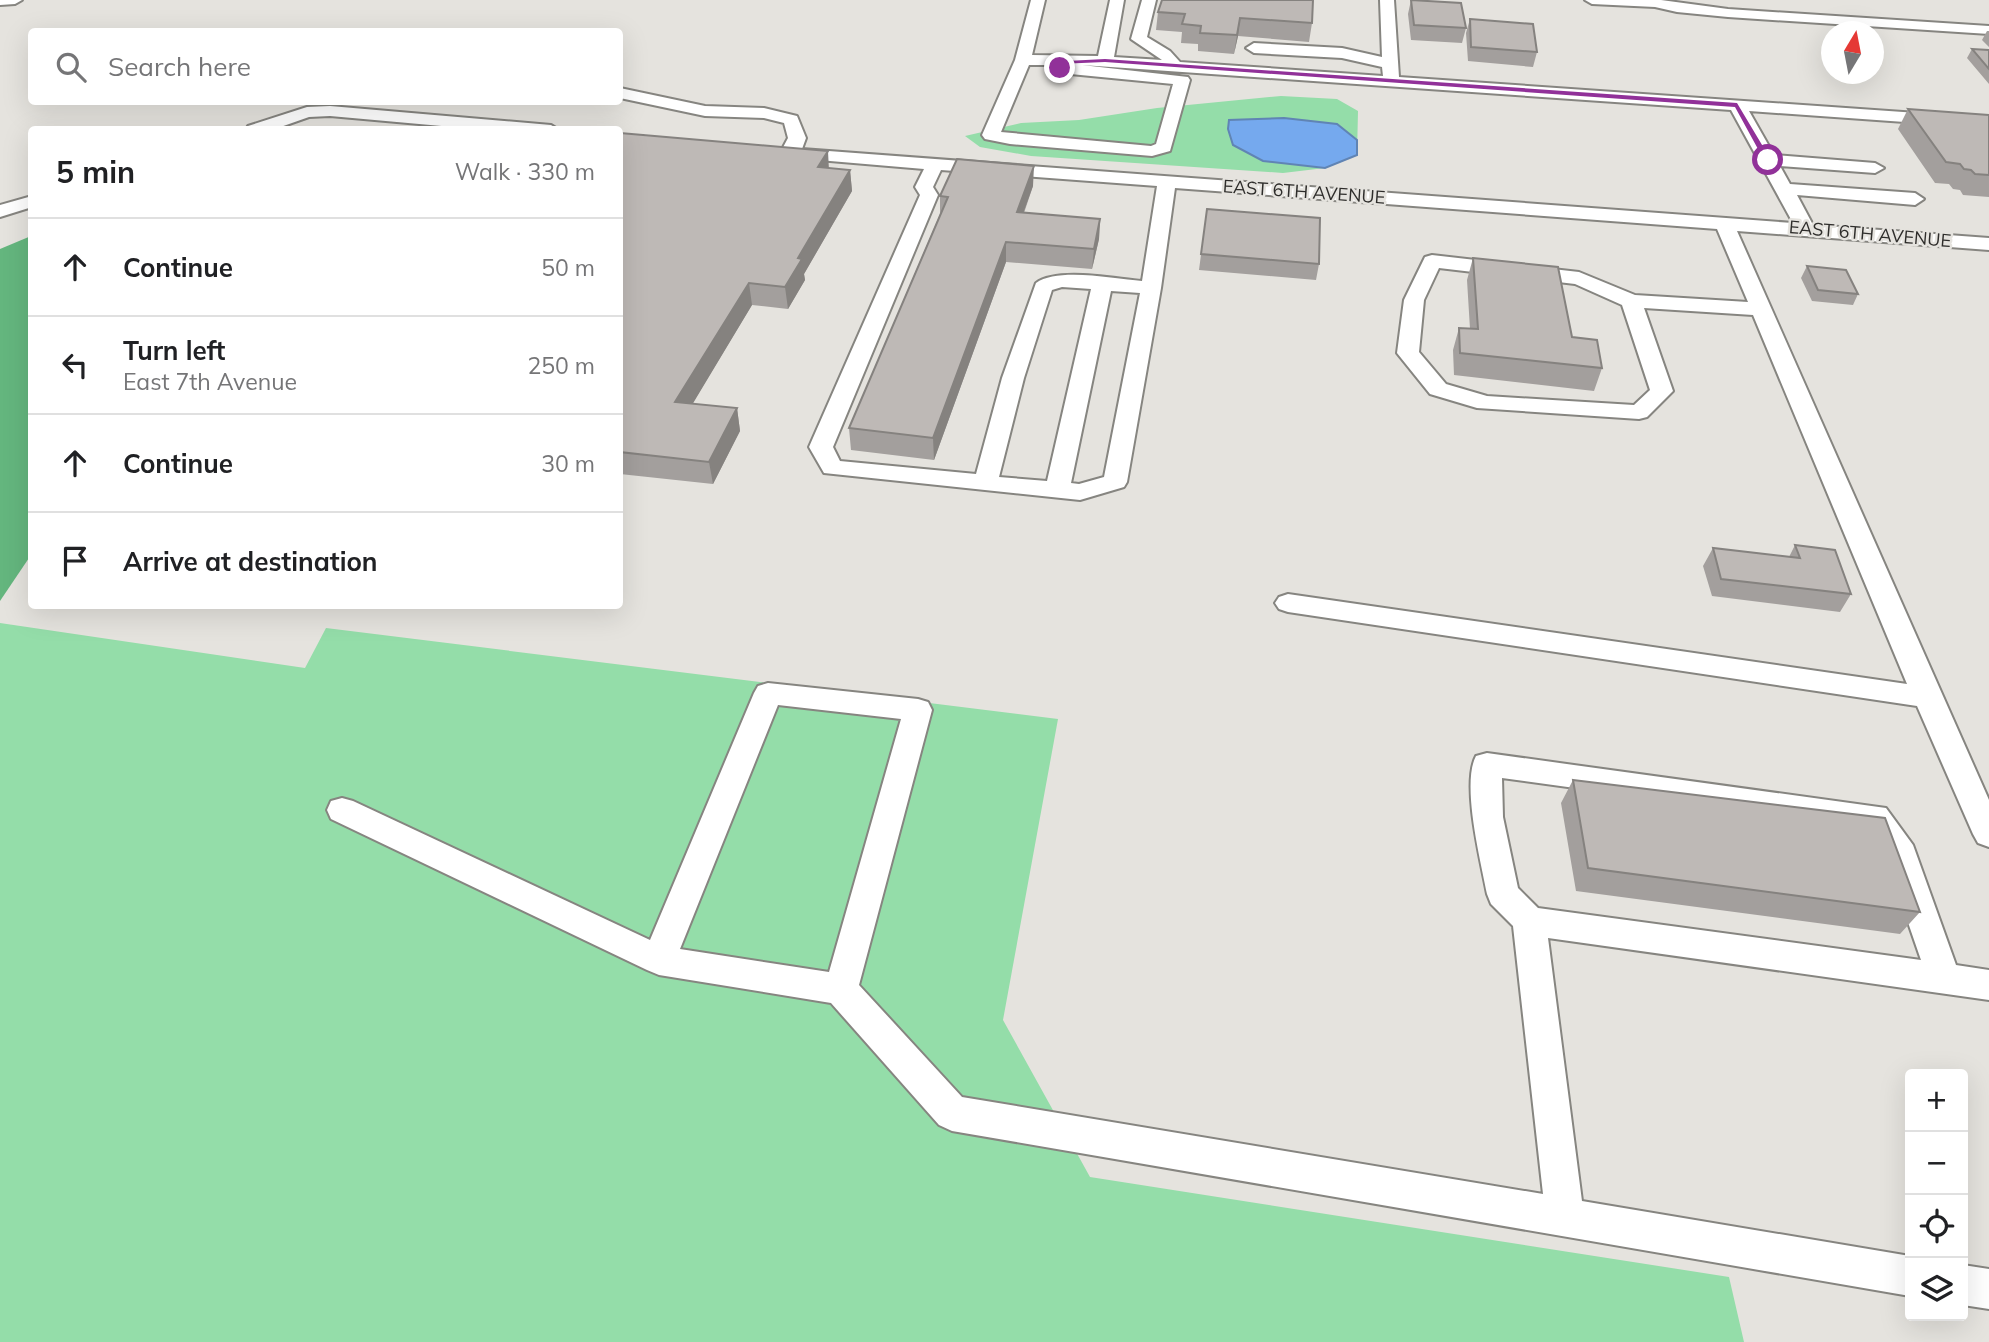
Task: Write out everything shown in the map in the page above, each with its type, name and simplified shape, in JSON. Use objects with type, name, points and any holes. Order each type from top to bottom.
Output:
[{"type":"street","points":[[0,1],[15,0]]},
{"type":"street","points":[[1038,0],[1023,60],[991,135],[1010,139],[1152,151],[1164,148],[1182,80],[1060,68],[1050,62]]},
{"type":"street","points":[[1105,61],[1117,0]]},
{"type":"street","points":[[1149,0],[1139,39],[1165,54],[1175,65]]},
{"type":"street","points":[[1387,0],[1390,72]]},
{"type":"street","points":[[1591,0],[1648,2],[1676,8],[1724,7],[1851,21]]},
{"type":"street","points":[[1860,21],[1859,10],[1869,6]]},
{"type":"street","points":[[1929,9],[1963,28]]},
{"type":"street","points":[[1884,23],[1989,30]]},
{"type":"street","points":[[1254,48],[1342,53],[1390,72]]},
{"type":"street","points":[[1023,60],[1390,72],[1737,105],[1989,123]]},
{"type":"street","points":[[623,94],[705,111],[764,113],[791,120],[797,138],[792,153]]},
{"type":"street","points":[[438,120],[450,105]]},
{"type":"street","points":[[1737,105],[1806,229]]},
{"type":"street","points":[[266,126],[307,112],[357,113],[489,126]]},
{"type":"street","name":"EAST 6TH AVENUE","points":[[766,150],[1989,244]]},
{"type":"street","points":[[1768,160],[1875,168]]},
{"type":"street","points":[[935,165],[924,187],[929,195],[821,447],[832,468],[1080,492],[1115,482],[1151,288],[1167,182]]},
{"type":"street","points":[[1783,189],[1915,199]]},
{"type":"street","points":[[0,211],[28,202]]},
{"type":"street","points":[[1724,223],[1927,697],[1989,834]]},
{"type":"street","points":[[1632,301],[1662,391],[1639,412],[1485,403],[1438,389],[1408,353],[1414,300],[1432,261],[1579,278],[1632,301],[1761,309]]},
{"type":"street","points":[[985,484],[1013,378],[1043,287],[1049,282],[1062,281],[1151,288]]},
{"type":"street","points":[[1057,490],[1102,284]]},
{"type":"street","points":[[1288,603],[1927,697]]},
{"type":"street","points":[[659,960],[768,693],[918,710],[841,989]]},
{"type":"street","points":[[1565,1217],[1529,921],[1503,894],[1488,817],[1487,764],[1875,817],[1897,845],[1944,979]]},
{"type":"street","points":[[342,810],[659,960],[841,989],[952,1113],[1905,1275]]},
{"type":"street","points":[[1529,921],[1989,985]]},
{"type":"street","points":[[1968,1286],[1989,1289]]},
{"type":"green space","points":[[1281,96],[1337,99],[1358,111],[1357,155],[1325,168],[1283,173],[1031,156],[980,147],[965,136],[1021,123],[1079,120],[1157,108]]},
{"type":"green space","points":[[28,237],[28,559],[0,601],[0,249]]},
{"type":"green space","points":[[0,623],[305,668],[326,628],[1058,719],[1003,1020],[1090,1177],[1729,1277],[1744,1342],[0,1342]]},
{"type":"water","points":[[1284,118],[1337,124],[1357,140],[1357,155],[1325,168],[1263,161],[1233,145],[1228,129],[1229,120]]},
{"type":"building","points":[[1162,0],[1313,0],[1312,23],[1240,18],[1237,35],[1200,33],[1201,26],[1182,24],[1185,14],[1158,12]]},
{"type":"building","points":[[1411,0],[1461,3],[1466,28],[1414,25]]},
{"type":"building","points":[[1470,19],[1533,24],[1537,52],[1471,47]]},
{"type":"building","points":[[1972,49],[1989,50],[1989,69]]},
{"type":"building","points":[[1908,109],[1989,115],[1989,175],[1975,174],[1960,164],[1946,162]]},
{"type":"building","points":[[623,133],[828,151],[818,167],[850,170],[798,258],[802,259],[785,287],[749,283],[675,402],[737,408],[709,462],[623,452]]},
{"type":"building","points":[[957,159],[1034,166],[1017,212],[1100,219],[1094,249],[1006,242],[933,438],[849,428],[948,197],[940,196]]},
{"type":"building","points":[[1207,209],[1320,218],[1319,264],[1201,254]]},
{"type":"building","points":[[1473,258],[1558,267],[1572,337],[1597,340],[1602,368],[1460,353],[1459,328],[1478,329]]},
{"type":"building","points":[[1807,266],[1846,270],[1858,294],[1818,290]]},
{"type":"building","points":[[1795,545],[1835,550],[1851,594],[1721,579],[1713,548],[1800,558]]},
{"type":"building","points":[[1573,780],[1885,818],[1920,912],[1588,868]]},
{"type":"route","points":[[1060,68],[1050,62],[1105,61],[1737,105],[1768,160]]}]
